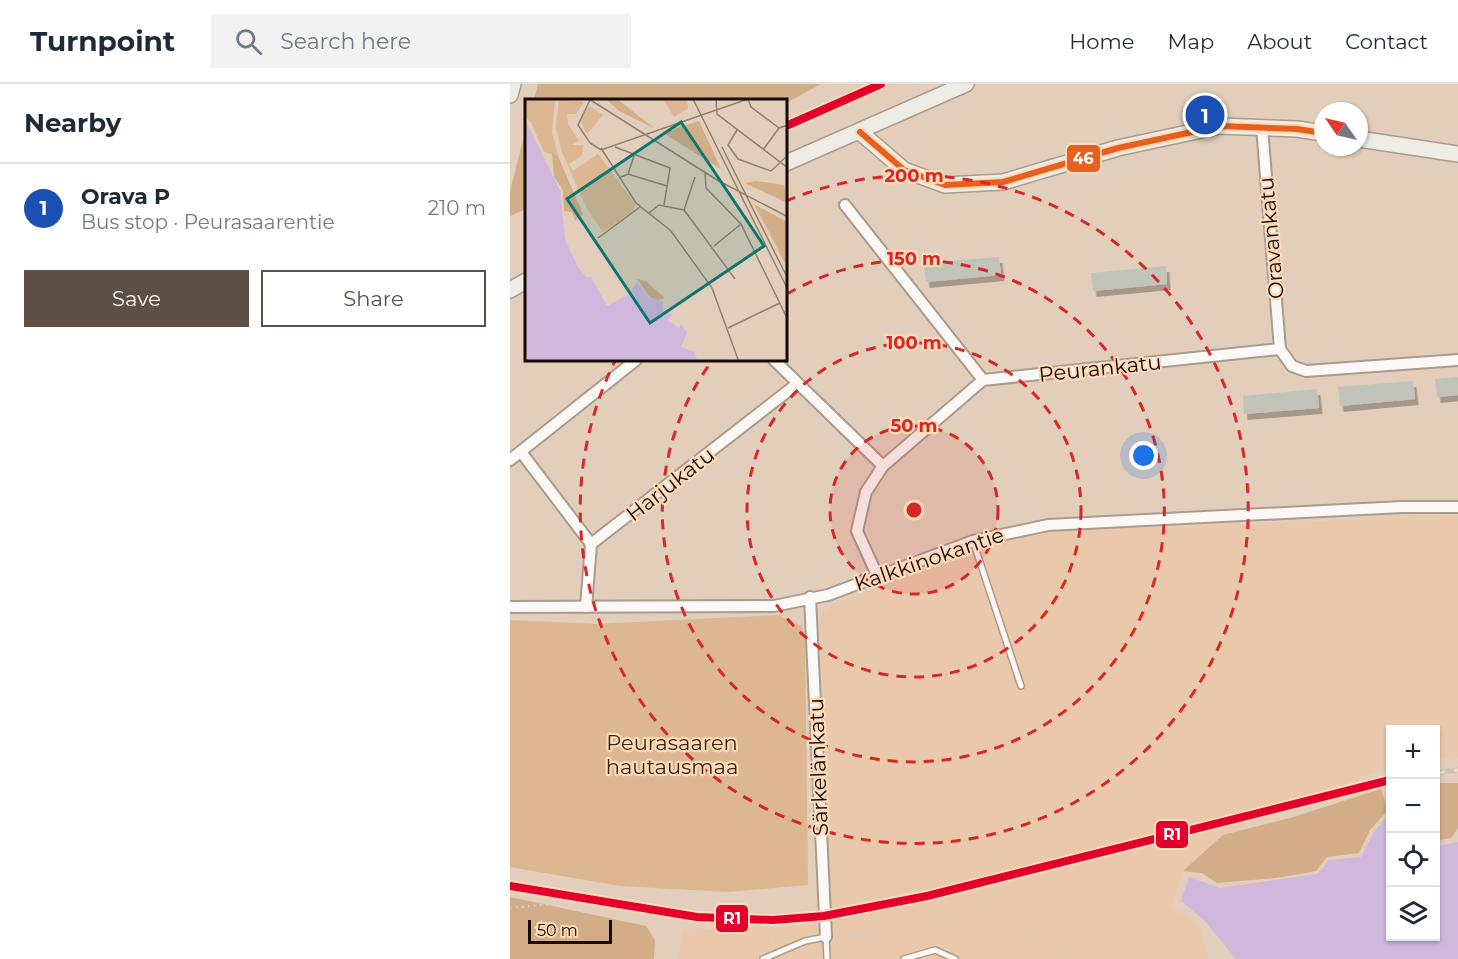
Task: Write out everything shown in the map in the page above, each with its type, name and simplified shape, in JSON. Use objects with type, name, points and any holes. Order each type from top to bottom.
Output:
[{"type":"street","points":[[513,84],[514,99]]},
{"type":"street","points":[[788,162],[966,84]]},
{"type":"street","points":[[860,132],[904,170],[945,185],[1003,182],[1118,148],[1220,126],[1314,132]]},
{"type":"street","name":"Oravankatu","points":[[1262,127],[1280,349]]},
{"type":"street","points":[[1368,146],[1458,154]]},
{"type":"street","points":[[846,205],[983,380],[883,466],[866,492],[857,531],[877,575]]},
{"type":"street","points":[[510,290],[525,282]]},
{"type":"street","points":[[1280,349],[1292,366],[1306,371],[1458,360]]},
{"type":"street","name":"Peurankatu","points":[[983,380],[1280,349]]},
{"type":"street","points":[[510,460],[634,362]]},
{"type":"street","points":[[776,362],[883,466]]},
{"type":"street","name":"Harjukatu","points":[[591,544],[797,384]]},
{"type":"street","points":[[521,452],[591,544],[586,607]]},
{"type":"street","name":"Kalkkinokantie","points":[[510,607],[774,606],[828,595],[877,575],[973,542],[1048,525],[1110,520],[1402,507],[1458,507]]},
{"type":"street","name":"Särkelänkatu","points":[[810,597],[826,940]]},
{"type":"lane","points":[[973,542],[1021,686]]},
{"type":"lane","points":[[762,959],[775,952],[826,940],[827,959]]},
{"type":"lane","points":[[904,959],[935,950],[955,959]]},
{"type":"path","points":[[510,133],[514,99]]},
{"type":"path","points":[[788,178],[817,167],[858,175],[876,186],[932,205],[986,204],[1073,185],[1154,155],[1244,143],[1314,145]]},
{"type":"path","points":[[1403,160],[1458,170]]},
{"type":"path","points":[[846,205],[858,175]]},
{"type":"path","points":[[510,307],[525,300]]},
{"type":"path","points":[[791,593],[864,550]]},
{"type":"path","points":[[510,908],[575,902],[715,929],[768,927],[825,921]]},
{"type":"path","points":[[826,940],[966,915],[982,915],[1009,924],[1073,959]]},
{"type":"path","points":[[768,927],[775,952]]},
{"type":"shaded area","points":[[538,84],[821,84],[788,102],[788,99],[534,99]]},
{"type":"shaded area","points":[[525,133],[525,209],[510,216],[510,191]]},
{"type":"shaded area","points":[[1458,516],[1458,757],[1440,759],[1440,725],[1386,725],[1386,768],[1223,835],[1183,871],[1172,906],[1199,927],[1209,959],[678,959],[683,930],[831,925],[820,616],[832,605],[990,546],[1054,531]]},
{"type":"shaded area","points":[[1440,783],[1458,783],[1458,828],[1451,838],[1440,840]]},
{"type":"shaded area","points":[[1381,789],[1386,804],[1386,812],[1370,830],[1359,853],[1327,857],[1316,871],[1276,878],[1217,883],[1202,873],[1183,871],[1223,835],[1290,818]]},
{"type":"shaded area","points":[[1386,818],[1386,941],[1440,941],[1440,846],[1458,842],[1458,959],[1236,959],[1204,920],[1181,901],[1189,877],[1220,888],[1318,874],[1329,860],[1361,857],[1374,832]]},
{"type":"shaded area","points":[[510,897],[646,926],[655,940],[654,959],[510,959]]},
{"type":"green space","name":"Peurasaaren hautausmaa","points":[[779,615],[802,626],[805,639],[808,885],[728,892],[620,886],[510,867],[510,620],[596,624]]},
{"type":"building","points":[[999,257],[1001,275],[926,282],[924,263]]},
{"type":"building","points":[[1166,266],[1167,284],[1093,291],[1091,273]]},
{"type":"building","points":[[1458,377],[1458,395],[1437,397],[1435,379]]},
{"type":"building","points":[[1413,381],[1415,399],[1340,406],[1338,387]]},
{"type":"building","points":[[1317,389],[1319,408],[1244,414],[1243,396]]},
{"type":"railway","points":[[1440,772],[1458,770]]},
{"type":"railway","points":[[510,886],[697,917],[773,920],[824,916],[927,896],[1386,781]]},
{"type":"transit line","name":"R1","points":[[788,125],[881,84]]},
{"type":"transit line","name":"46","points":[[860,132],[904,170],[945,185],[1003,182],[1118,148],[1220,126],[1314,132]]},
{"type":"transit line","name":"R1","points":[[510,886],[697,917],[773,920],[824,916],[927,896],[1386,781]]},
{"type":"place","name":"Orava P","points":[[1205,115]]}]
